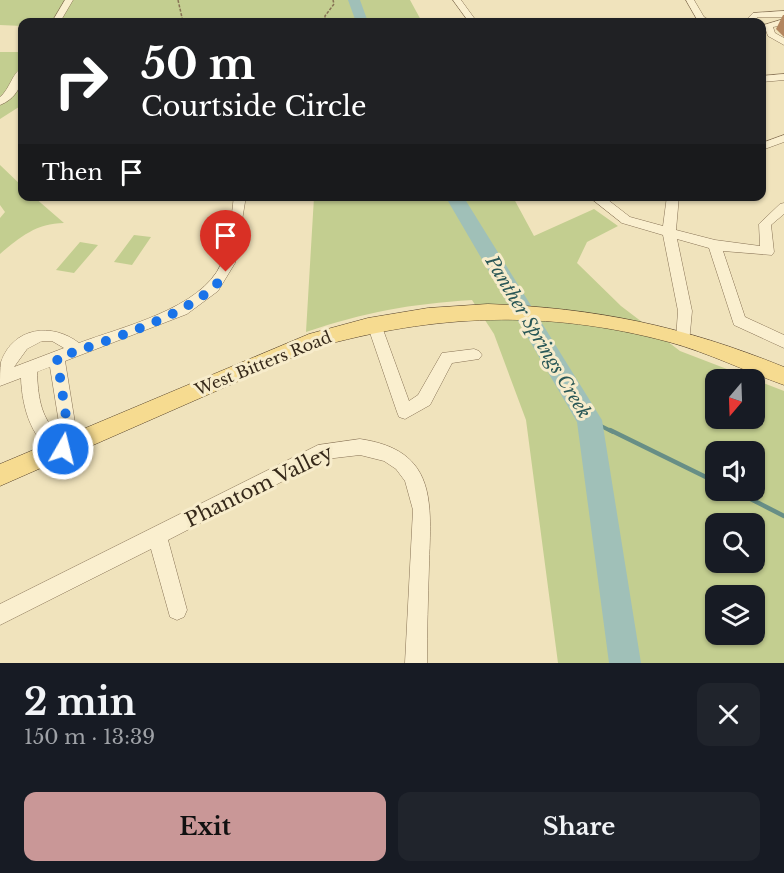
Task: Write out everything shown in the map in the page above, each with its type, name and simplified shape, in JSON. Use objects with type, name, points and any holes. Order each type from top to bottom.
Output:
[{"type":"main road","name":"West Bitters Road","points":[[0,475],[264,360],[318,339],[407,317],[471,311],[548,313],[647,329],[684,339],[784,376]]},
{"type":"street","points":[[58,18],[69,0]]},
{"type":"street","points":[[457,0],[470,18]]},
{"type":"street","points":[[690,0],[700,18]]},
{"type":"street","points":[[753,18],[756,15],[784,14]]},
{"type":"street","points":[[784,22],[768,25],[771,34],[784,42]]},
{"type":"street","points":[[773,23],[784,28]]},
{"type":"street","points":[[766,41],[784,53]]},
{"type":"street","points":[[766,78],[784,76]]},
{"type":"street","points":[[0,102],[12,92],[18,79]]},
{"type":"street","points":[[779,140],[784,149]]},
{"type":"street","points":[[1,379],[182,310],[212,290],[222,278],[231,260],[239,201]]},
{"type":"street","points":[[601,201],[626,220],[644,227],[670,232],[715,246],[767,252],[765,224],[784,207]]},
{"type":"street","points":[[671,201],[669,207],[670,232],[685,312],[684,339]]},
{"type":"street","points":[[715,246],[739,321],[784,342]]},
{"type":"street","points":[[374,324],[405,412],[424,400],[447,357],[474,355]]},
{"type":"street","points":[[1,379],[15,349],[37,335],[53,335],[66,339],[77,350]]},
{"type":"street","points":[[57,358],[67,423],[63,449]]},
{"type":"street","points":[[29,368],[30,395],[40,428],[63,449]]},
{"type":"street","name":"Phantom Valley","points":[[0,615],[324,451],[365,446],[383,450],[402,463],[416,484],[422,509],[416,663]]},
{"type":"street","points":[[157,536],[177,610]]},
{"type":"path","points":[[178,0],[182,18]]},
{"type":"path","points":[[325,18],[334,4],[333,0]]},
{"type":"green space","points":[[0,0],[410,0],[420,18],[18,18],[18,26],[0,25]]},
{"type":"green space","points":[[0,52],[18,52],[18,108],[0,119]]},
{"type":"green space","points":[[0,165],[18,182],[18,201],[39,201],[64,223],[37,228],[0,254],[0,218],[5,212],[0,205]]},
{"type":"green space","points":[[314,201],[515,201],[534,236],[594,209],[618,226],[587,242],[577,263],[621,306],[680,351],[727,369],[705,369],[705,429],[765,429],[765,384],[784,391],[784,663],[558,663],[526,420],[494,334],[472,300],[388,310],[306,332]]},
{"type":"green space","points":[[134,235],[151,237],[132,265],[114,262]]},
{"type":"green space","points":[[80,242],[98,245],[74,273],[56,270]]},
{"type":"waterway","name":"Panther Springs Creek","points":[[354,0],[361,18]]},
{"type":"waterway","name":"Panther Springs Creek","points":[[457,201],[589,420],[625,663]]},
{"type":"waterway","points":[[589,420],[613,432]]},
{"type":"waterway","points":[[610,430],[705,477]]},
{"type":"waterway","points":[[755,501],[784,516]]},
{"type":"route","points":[[63,449],[67,423],[57,358],[182,310],[212,290],[226,272]]}]
